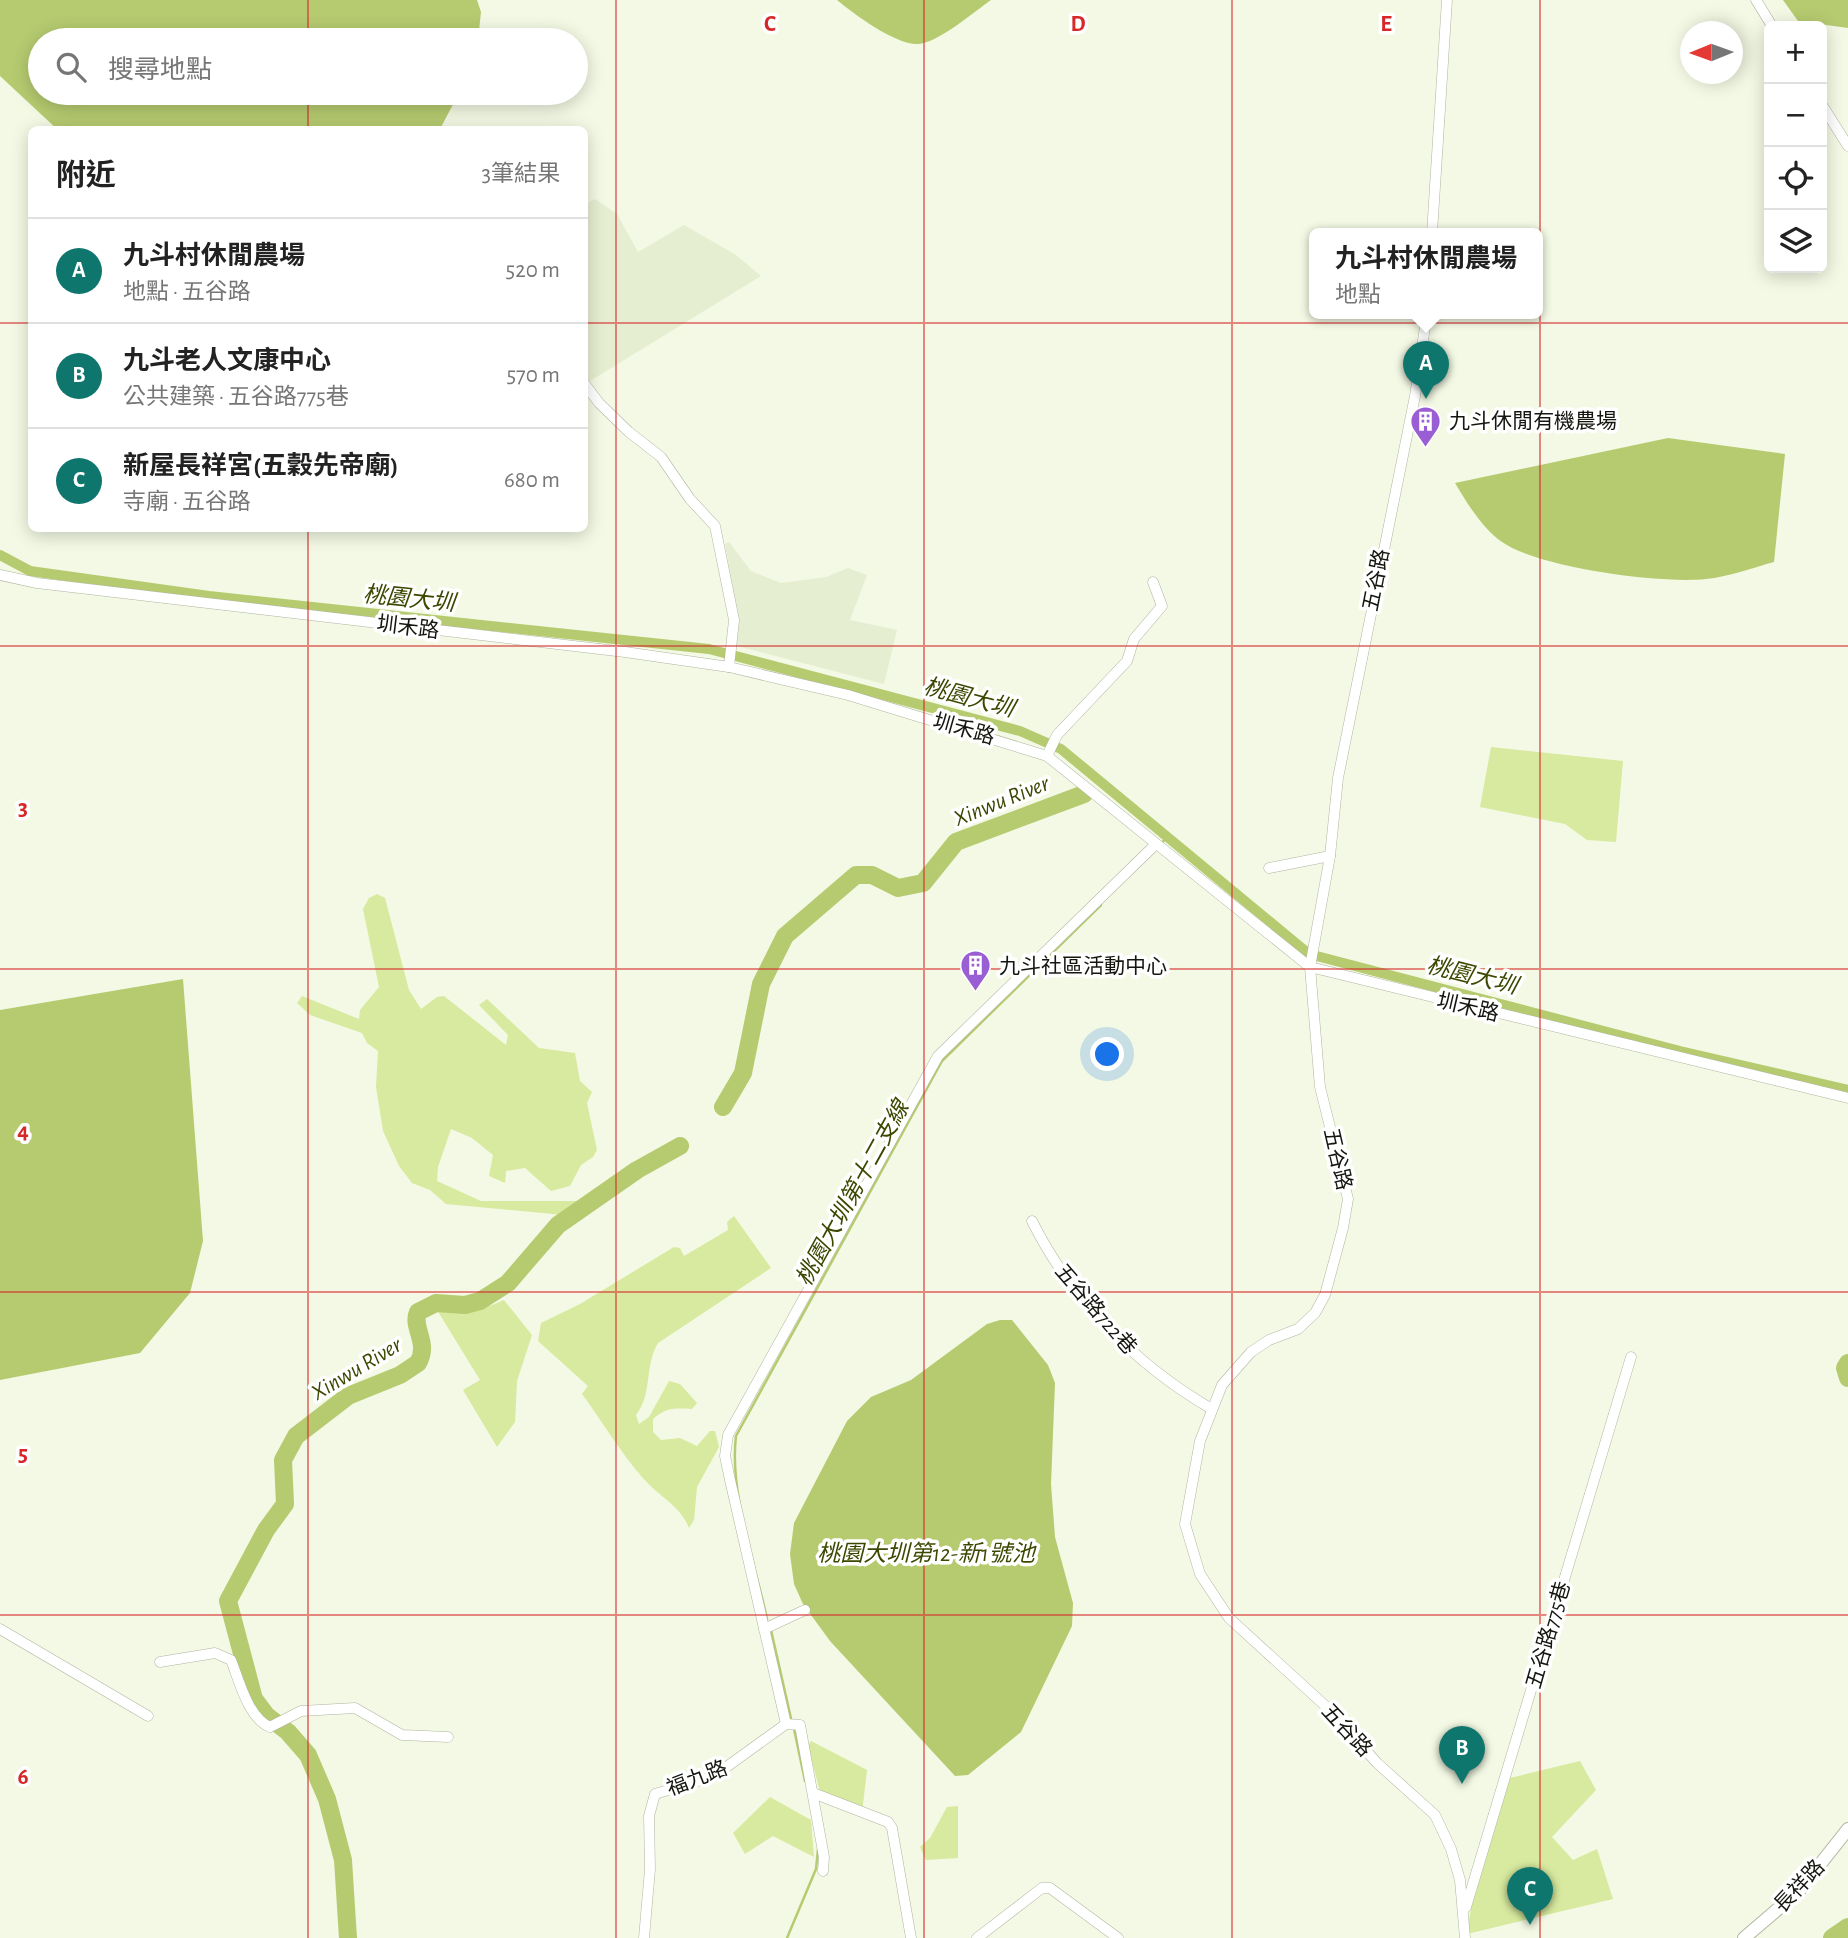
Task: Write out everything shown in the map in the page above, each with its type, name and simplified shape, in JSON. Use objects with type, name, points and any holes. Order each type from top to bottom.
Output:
[{"type":"street","points":[[1432,228],[1447,0]]},
{"type":"street","points":[[1756,0],[1769,21]]},
{"type":"street","points":[[1827,113],[1848,146]]},
{"type":"street","name":"五谷路","points":[[1426,319],[1414,398],[1338,778],[1330,856],[1311,961],[1320,1087],[1348,1199],[1343,1228],[1325,1295],[1315,1313],[1298,1329],[1269,1340],[1251,1352],[1222,1385],[1210,1408],[1185,1514],[1192,1553],[1200,1574],[1229,1618],[1331,1711],[1377,1763],[1435,1815],[1451,1849],[1465,1911],[1463,1937]]},
{"type":"street","points":[[588,388],[629,432],[661,457],[690,499],[715,526],[733,620],[733,644],[729,664]]},
{"type":"street","name":"圳禾路","points":[[0,575],[37,583],[729,664],[848,695],[1048,754],[1156,844],[1311,961],[1848,1098]]},
{"type":"street","points":[[1048,754],[1054,739],[1127,661],[1134,639],[1162,606],[1153,582]]},
{"type":"street","points":[[823,1871],[824,1857],[800,1725],[786,1724],[725,1456],[728,1435],[938,1056],[1156,844]]},
{"type":"street","points":[[1269,868],[1330,856]]},
{"type":"street","name":"五谷路722巷","points":[[1032,1221],[1047,1252],[1130,1353],[1210,1408]]},
{"type":"street","name":"五谷路775巷","points":[[1465,1911],[1481,1849],[1518,1737],[1631,1357]]},
{"type":"street","points":[[764,1629],[805,1610]]},
{"type":"street","points":[[0,1629],[148,1716]]},
{"type":"street","points":[[160,1662],[215,1654],[231,1660],[247,1700],[264,1725],[270,1727],[301,1711],[355,1708],[402,1735],[448,1737]]},
{"type":"street","name":"福九路","points":[[645,1938],[650,1869],[649,1816],[655,1794],[714,1776],[746,1756],[786,1724]]},
{"type":"street","points":[[813,1793],[888,1822],[892,1828],[911,1938]]},
{"type":"street","name":"長祥路","points":[[1744,1938],[1799,1891],[1848,1829]]},
{"type":"street","points":[[977,1938],[1042,1888],[1049,1888],[1118,1938]]},
{"type":"shaded area","points":[[595,199],[617,214],[638,252],[684,225],[736,255],[761,276],[590,381],[588,203]]},
{"type":"shaded area","points":[[729,542],[751,571],[781,583],[826,577],[848,568],[867,575],[850,620],[897,630],[884,684],[737,646],[736,604],[725,544]]},
{"type":"shaded area","points":[[1491,747],[1623,761],[1616,842],[1587,840],[1565,824],[1480,807]]},
{"type":"shaded area","points":[[377,894],[385,898],[409,990],[421,1009],[437,997],[444,996],[506,1045],[508,1035],[479,1005],[487,999],[539,1048],[575,1053],[580,1081],[592,1092],[587,1103],[597,1150],[593,1157],[581,1165],[570,1186],[551,1191],[525,1168],[506,1171],[505,1183],[489,1176],[493,1155],[472,1138],[451,1129],[438,1167],[437,1181],[481,1201],[578,1201],[563,1215],[446,1204],[430,1190],[412,1183],[399,1166],[383,1131],[376,1087],[378,1051],[367,1043],[362,1033],[310,1015],[297,1003],[302,996],[359,1019],[360,1010],[379,987],[363,909],[369,898]]},
{"type":"shaded area","points":[[734,1216],[771,1268],[658,1343],[651,1361],[645,1398],[636,1415],[639,1424],[649,1417],[669,1381],[680,1384],[697,1403],[692,1409],[662,1412],[653,1419],[653,1432],[661,1440],[680,1438],[697,1446],[710,1431],[715,1431],[719,1447],[697,1487],[694,1520],[689,1528],[680,1513],[648,1484],[619,1447],[582,1394],[588,1386],[538,1341],[541,1323],[580,1304],[674,1247],[680,1248],[684,1256],[728,1230],[727,1222]]},
{"type":"shaded area","points":[[504,1300],[532,1335],[517,1381],[515,1422],[497,1447],[463,1390],[480,1380],[437,1310],[471,1310]]},
{"type":"shaded area","points":[[811,1741],[867,1770],[862,1813],[821,1796],[808,1745]]},
{"type":"shaded area","points":[[1580,1761],[1596,1790],[1552,1837],[1573,1860],[1597,1849],[1613,1899],[1467,1934],[1472,1901],[1506,1779]]},
{"type":"shaded area","points":[[770,1797],[811,1820],[814,1857],[773,1836],[745,1854],[733,1833]]},
{"type":"shaded area","points":[[958,1806],[958,1858],[926,1860],[920,1847],[930,1838],[947,1807]]},
{"type":"water","points":[[0,0],[477,0],[481,12],[479,28],[28,28],[28,102],[0,76]]},
{"type":"water","points":[[837,0],[991,0],[935,39],[917,44],[886,34]]},
{"type":"water","points":[[1783,0],[1848,0],[1848,28],[1827,25],[1827,21],[1798,21]]},
{"type":"water","points":[[31,105],[453,105],[442,126],[54,126]]},
{"type":"water","points":[[1668,438],[1785,454],[1774,562],[1723,576],[1686,580],[1631,576],[1571,566],[1520,551],[1502,542],[1470,507],[1455,483]]},
{"type":"water","points":[[183,979],[203,1241],[190,1293],[140,1353],[0,1380],[0,1010]]},
{"type":"water","name":"桃園大圳第12-新1號池","points":[[1012,1320],[1048,1365],[1055,1383],[1051,1484],[1055,1537],[1073,1603],[1072,1626],[1021,1732],[968,1775],[955,1776],[830,1641],[803,1604],[794,1584],[790,1554],[794,1523],[847,1421],[871,1397],[911,1380],[987,1324]]},
{"type":"waterway","name":"桃園大圳","points":[[0,555],[30,571],[209,596],[709,649],[1020,731],[1061,749],[1309,954],[1680,1051],[1848,1090]]},
{"type":"waterway","name":"Xinwu River","points":[[723,1107],[743,1073],[761,984],[785,936],[856,875],[872,875],[898,888],[923,883],[956,842],[1084,794]]},
{"type":"waterway","name":"桃園大圳第十二支線","points":[[1160,845],[1167,837]]},
{"type":"waterway","name":"桃園大圳第十二支線","points":[[767,1619],[740,1504],[736,1480],[736,1436],[942,1061],[1101,905]]},
{"type":"waterway","name":"Xinwu River","points":[[348,1938],[343,1860],[327,1799],[308,1755],[288,1732],[266,1715],[254,1699],[228,1601],[266,1530],[285,1504],[283,1460],[296,1436],[348,1396],[400,1375],[418,1363],[422,1349],[416,1318],[418,1312],[436,1303],[465,1305],[480,1301],[508,1283],[558,1225],[637,1170],[680,1146]]},
{"type":"waterway","points":[[1848,1363],[1845,1368],[1848,1378]]},
{"type":"waterway","name":"桃園大圳第十二支線","points":[[771,1630],[792,1723]]},
{"type":"waterway","name":"桃園大圳第十二支線","points":[[794,1729],[805,1781]]},
{"type":"waterway","name":"桃園大圳第十二支線","points":[[787,1938],[816,1869],[818,1849]]},
{"type":"waterway","points":[[1832,1938],[1848,1927]]},
{"type":"place","name":"九斗村休閒農場","points":[[1426,399]]},
{"type":"place","name":"九斗休閒有機農場","points":[[1426,448]]},
{"type":"place","name":"九斗社區活動中心","points":[[976,993]]},
{"type":"place","name":"九斗老人文康中心","points":[[1462,1784]]},
{"type":"place","name":"新屋長祥宮(五穀先帝廟)","points":[[1530,1925]]}]
